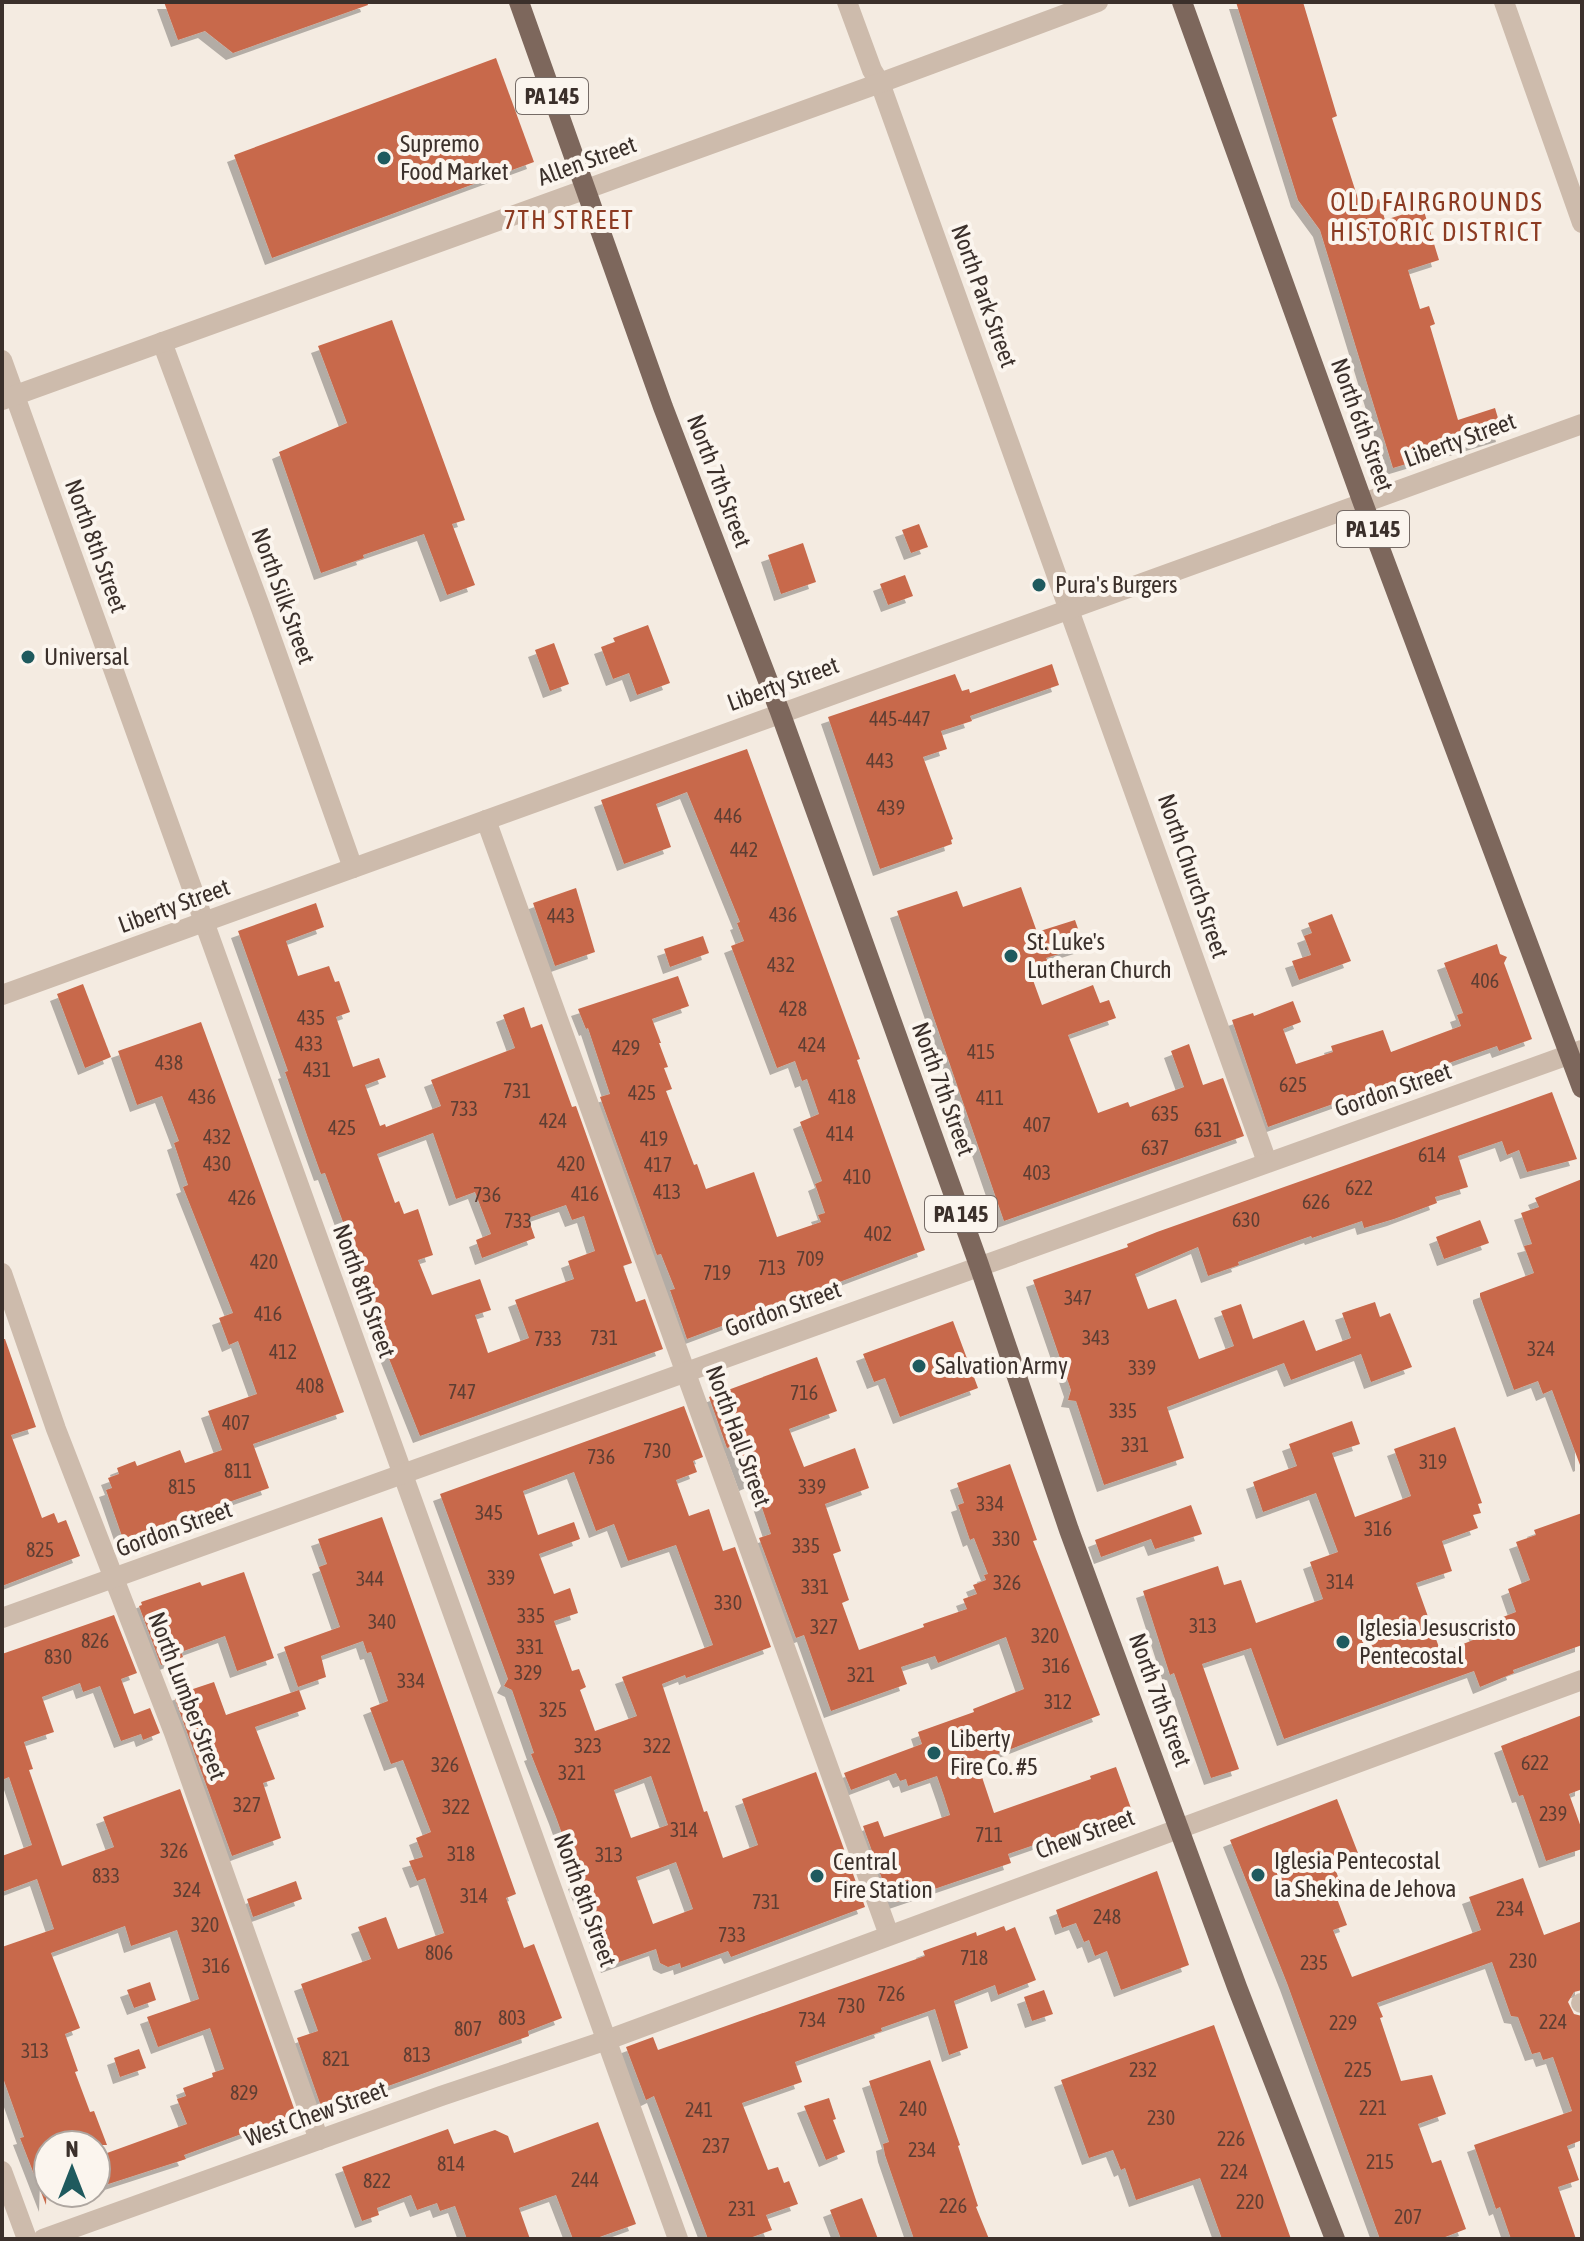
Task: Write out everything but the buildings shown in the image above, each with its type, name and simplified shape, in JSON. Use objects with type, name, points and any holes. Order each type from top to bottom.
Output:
[{"type":"main road","name":"North 7th Street","points":[[519,2],[663,407],[780,712],[979,1265],[1069,1530],[1237,1987],[1335,2239]]},
{"type":"main road","name":"North 6th Street","points":[[1182,2],[1363,503],[1576,1052],[1582,1088]]},
{"type":"street","name":"North Park Street","points":[[847,2],[872,70],[880,83],[1069,608]]},
{"type":"street","name":"Allen Street","points":[[8,398],[1098,2]]},
{"type":"street","points":[[1504,2],[1582,223]]},
{"type":"street","name":"North Silk Street","points":[[162,342],[353,868]]},
{"type":"street","name":"North 8th Street","points":[[2,360],[8,398],[203,923],[678,2239]]},
{"type":"street","name":"Liberty Street","points":[[2,995],[1582,424]]},
{"type":"street","name":"North Church Street","points":[[1069,608],[1267,1162]]},
{"type":"street","name":"North Hall Street","points":[[486,820],[889,1935]]},
{"type":"street","name":"Gordon Street","points":[[2,1618],[1576,1052]]},
{"type":"street","name":"North Lumber Street","points":[[2,1273],[56,1429],[179,1747],[319,2140]]},
{"type":"street","name":"Chew Street","points":[[607,2040],[1582,1680]]},
{"type":"street","name":"West Chew Street","points":[[43,2239],[607,2040]]},
{"type":"street","points":[[2,2171],[27,2239]]},
{"type":"place","name":"Supremo Food Market","points":[[384,158]]},
{"type":"place","name":"Pura's Burgers","points":[[1039,585]]},
{"type":"place","name":"Universal","points":[[28,657]]},
{"type":"place","name":"St. Luke's Lutheran Church","points":[[1011,956]]},
{"type":"place","name":"Salvation Army","points":[[919,1366]]},
{"type":"place","name":"Iglesia Jesuscristo Pentecostal","points":[[1343,1642]]},
{"type":"place","name":"Liberty Fire Co. #5","points":[[934,1753]]},
{"type":"place","name":"Iglesia Pentecostal la Shekina de Jehova","points":[[1258,1875]]},
{"type":"place","name":"Central Fire Station","points":[[817,1876]]},
{"type":"district","name":"OLD FAIRGROUNDS HISTORIC DISTRICT","points":[[1437,217]]},
{"type":"district","name":"7TH STREET","points":[[569,220]]}]
